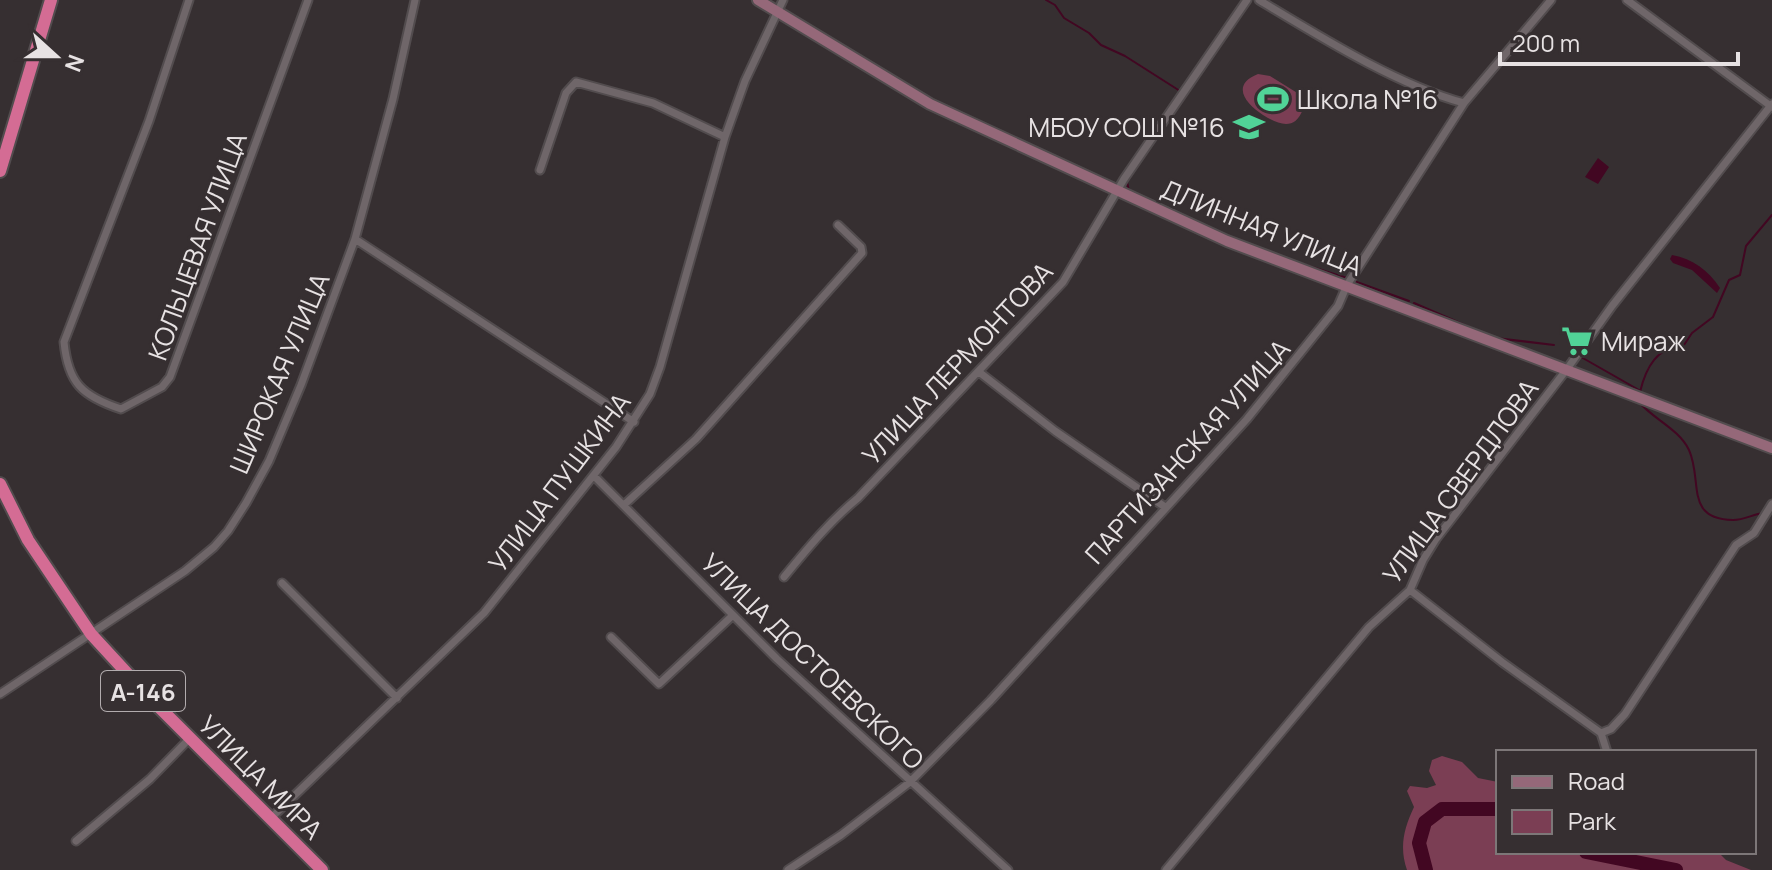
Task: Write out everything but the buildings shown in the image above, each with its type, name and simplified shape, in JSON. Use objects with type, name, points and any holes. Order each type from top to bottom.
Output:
[{"type":"highway","points":[[0,171],[51,0]]},
{"type":"highway","name":"УЛИЦА МИРА","points":[[0,484],[28,540],[91,634],[149,697],[322,870]]},
{"type":"main road","name":"ДЛИННАЯ УЛИЦА","points":[[758,0],[930,104],[1227,241],[1772,448]]},
{"type":"street","name":"КОЛЬЦЕВАЯ УЛИЦА","points":[[189,0],[149,121],[64,342],[66,360],[75,383],[100,402],[121,409],[162,387],[170,377],[308,0]]},
{"type":"street","name":"ШИРОКАЯ УЛИЦА","points":[[0,694],[185,571],[228,531],[269,461],[355,239],[393,99],[415,0]]},
{"type":"street","name":"УЛИЦА ПУШКИНА","points":[[271,818],[484,613],[634,422],[650,394],[660,367],[725,137],[745,81],[783,0]]},
{"type":"street","points":[[1259,0],[1402,80],[1464,103]]},
{"type":"street","name":"ПАРТИЗАНСКАЯ УЛИЦА","points":[[788,870],[841,835],[910,782],[991,700],[1247,419],[1338,306],[1347,285],[1464,103],[1551,0]]},
{"type":"street","points":[[1627,0],[1772,106]]},
{"type":"street","name":"УЛИЦА ЛЕРМОНТОВА","points":[[784,577],[834,518],[858,498],[1063,282],[1117,191],[1244,1]]},
{"type":"street","points":[[540,170],[566,93],[576,82],[653,103],[725,137]]},
{"type":"street","name":"УЛИЦА СВЕРДЛОВА","points":[[1166,870],[1369,627],[1410,590],[1436,539],[1612,306],[1772,106]]},
{"type":"street","points":[[625,504],[696,439],[862,253],[861,247],[838,225]]},
{"type":"street","points":[[355,239],[634,422]]},
{"type":"street","points":[[979,372],[1055,431],[1165,507]]},
{"type":"street","name":"УЛИЦА ДОСТОЕВСКОГО","points":[[594,476],[625,504],[732,616],[1008,870]]},
{"type":"street","points":[[1601,733],[1611,729],[1625,714],[1736,545],[1749,538],[1771,506]]},
{"type":"street","points":[[282,583],[397,698]]},
{"type":"street","points":[[1410,590],[1502,662],[1601,733],[1606,750]]},
{"type":"street","points":[[611,637],[659,684],[732,616]]},
{"type":"street","points":[[76,841],[150,779],[191,737]]},
{"type":"green space","name":"Школа №16","points":[[1258,74],[1270,76],[1299,94],[1303,109],[1296,121],[1286,124],[1275,121],[1257,111],[1247,100],[1243,89],[1245,84]]},
{"type":"green space","points":[[1442,756],[1462,762],[1478,778],[1496,782],[1496,854],[1720,854],[1726,860],[1751,870],[1407,870],[1404,838],[1414,807],[1407,791],[1410,786],[1427,788],[1436,785],[1429,771],[1432,760]]},
{"type":"shaded area","points":[[1598,158],[1609,167],[1598,184],[1585,177]]},
{"type":"shaded area","points":[[1672,255],[1687,259],[1705,271],[1720,288],[1717,293],[1692,270],[1673,263],[1670,259]]},
{"type":"waterway","points":[[1046,0],[1055,5],[1064,18],[1089,33],[1101,45],[1125,56],[1180,91]]},
{"type":"waterway","points":[[1161,131],[1186,96]]},
{"type":"waterway","points":[[1129,191],[1127,182],[1142,159]]},
{"type":"waterway","points":[[1640,392],[1654,360],[1667,350],[1684,345],[1692,333],[1713,317],[1729,280],[1740,275],[1746,246],[1772,215]]},
{"type":"waterway","points":[[1293,261],[1347,278]]},
{"type":"waterway","points":[[1354,281],[1409,301]]},
{"type":"waterway","points":[[1414,303],[1490,336]]},
{"type":"waterway","points":[[1496,338],[1554,345]]},
{"type":"waterway","points":[[1581,357],[1639,390]]},
{"type":"waterway","points":[[1639,402],[1685,443],[1693,462],[1701,506],[1707,513],[1733,520],[1764,513]]},
{"type":"waterway","points":[[1426,870],[1419,843],[1425,822],[1442,809],[1496,809]]},
{"type":"waterway","points":[[1596,854],[1676,870]]},
{"type":"place","name":"Школа №16","points":[[1273,99]]},
{"type":"place","name":"МБОУ СОШ №16","points":[[1249,127]]},
{"type":"place","name":"Мираж","points":[[1577,341]]}]
